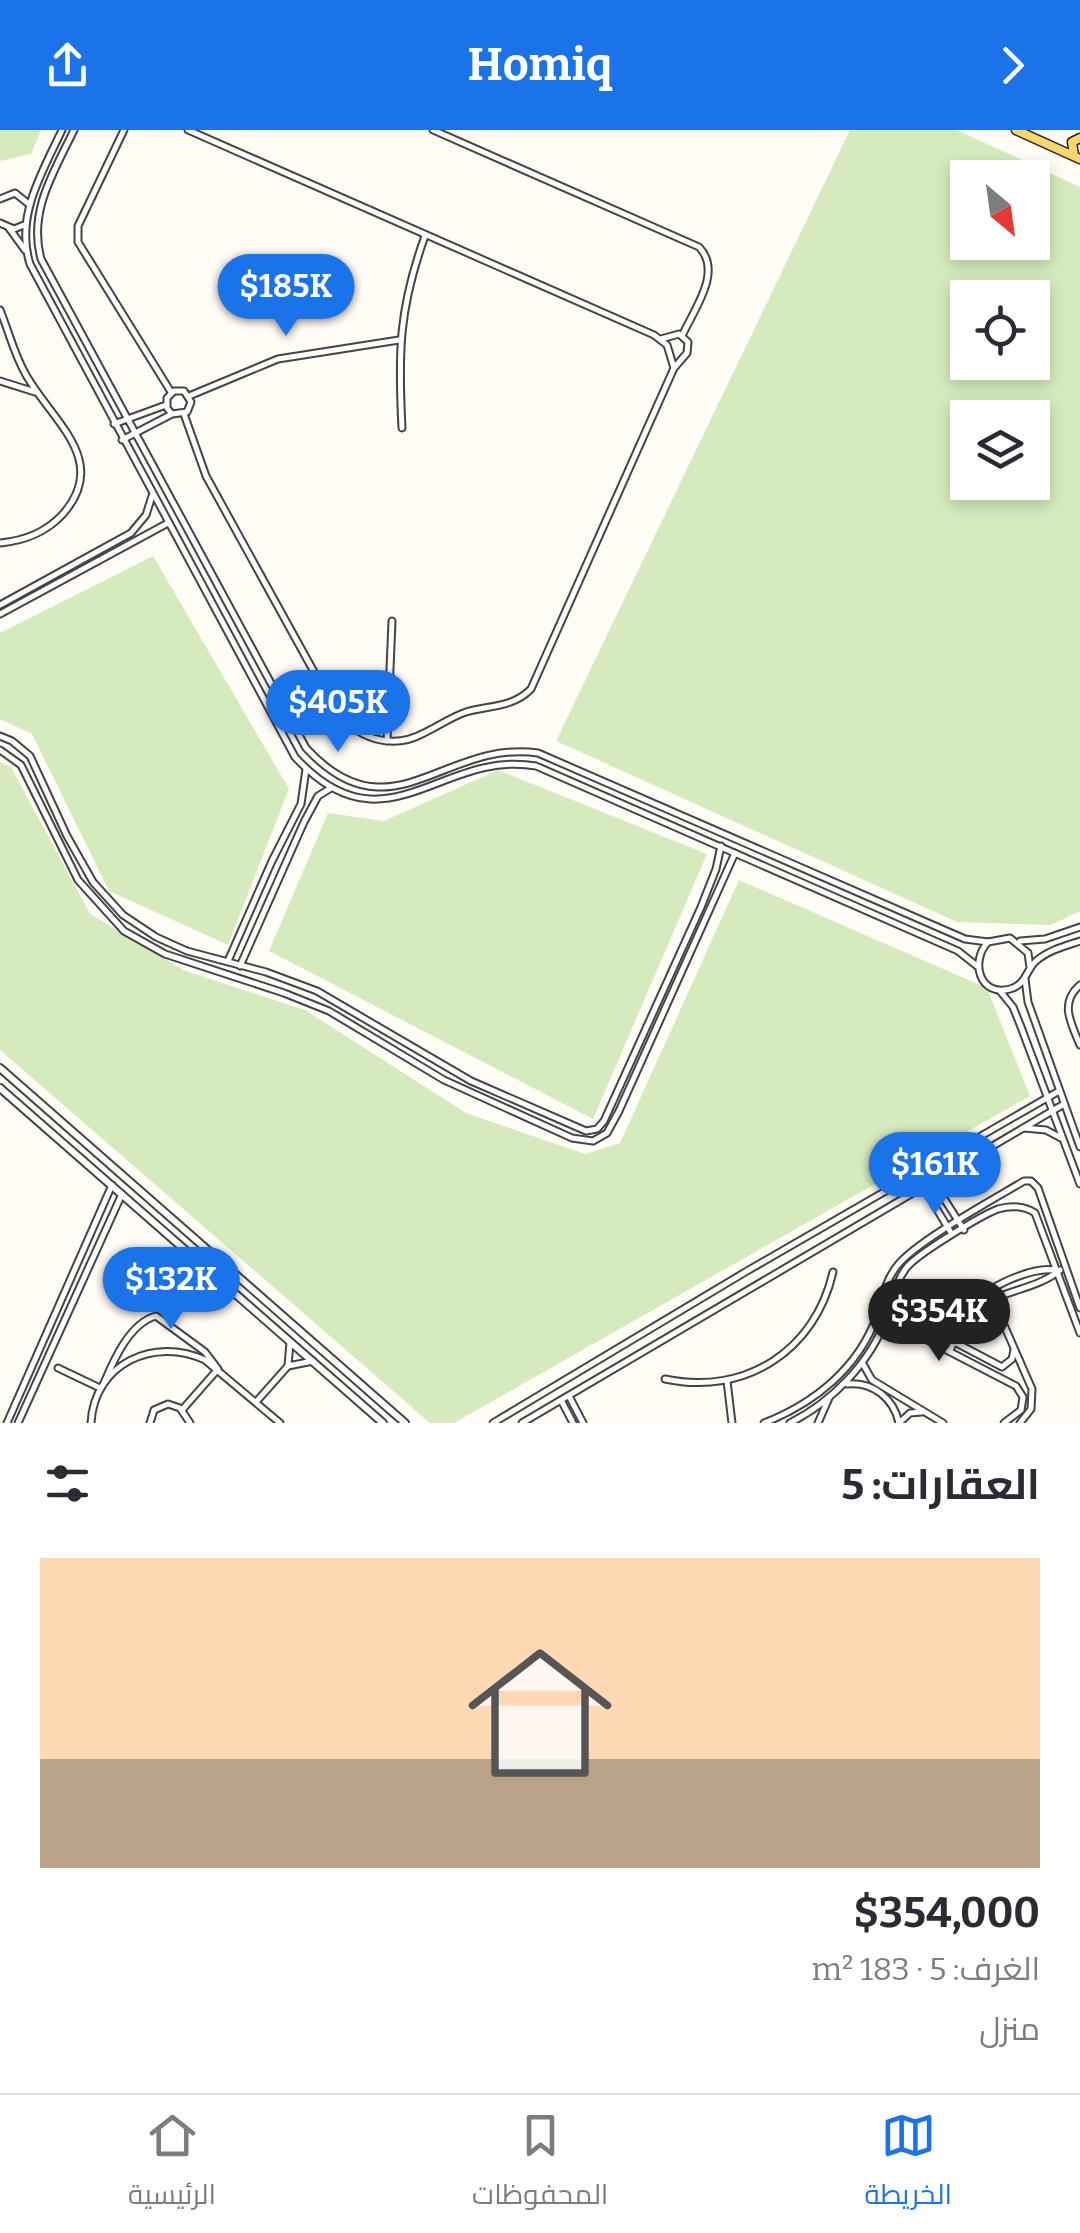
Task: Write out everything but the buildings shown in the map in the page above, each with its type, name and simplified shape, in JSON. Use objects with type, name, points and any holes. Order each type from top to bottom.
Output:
[{"type":"main road","points":[[1016,130],[1077,157]]},
{"type":"main road","points":[[1072,130],[1080,136],[1072,142],[1077,157]]},
{"type":"main road","points":[[1036,139],[1044,131]]},
{"type":"street","points":[[26,251],[25,225],[30,204],[62,130]]},
{"type":"street","points":[[74,130],[38,214],[36,235],[46,270],[306,748],[336,775],[375,788],[396,788],[484,754],[538,753],[965,938],[988,942],[1003,937],[1044,940],[1080,926]]},
{"type":"street","points":[[124,130],[78,226],[78,242],[171,392]]},
{"type":"street","points":[[188,130],[662,339],[672,352],[674,368]]},
{"type":"street","points":[[184,414],[206,476],[334,710],[359,733],[387,742],[415,738],[460,714],[508,704],[531,689],[674,368],[688,350],[682,336],[710,268],[699,247],[434,130]]},
{"type":"street","points":[[20,194],[39,180]]},
{"type":"street","points":[[0,189],[20,194],[30,204]]},
{"type":"street","points":[[0,199],[10,193]]},
{"type":"street","points":[[28,212],[38,214]]},
{"type":"street","points":[[0,223],[9,228],[26,251],[122,440],[295,757],[306,769],[332,788],[374,800],[396,799],[473,769],[520,763],[551,771],[958,951],[977,966],[986,983],[1013,1007],[1080,1184]]},
{"type":"street","points":[[9,228],[25,225]]},
{"type":"street","points":[[402,428],[399,340],[409,283],[425,236]]},
{"type":"street","points":[[0,310],[20,365],[75,446],[81,467],[80,489],[66,510],[47,528],[24,539],[0,544]]},
{"type":"street","points":[[662,339],[675,334],[682,336]]},
{"type":"street","points":[[189,396],[278,359],[399,340]]},
{"type":"street","points":[[0,381],[38,394]]},
{"type":"street","points":[[122,440],[172,414],[184,414],[190,407],[189,396],[181,390],[171,392]]},
{"type":"street","points":[[114,424],[166,405],[171,392]]},
{"type":"street","points":[[166,405],[172,414]]},
{"type":"street","points":[[0,605],[131,534],[146,514],[152,492]]},
{"type":"street","points":[[0,614],[168,522]]},
{"type":"street","points":[[387,742],[392,621]]},
{"type":"street","points":[[0,736],[30,756],[66,836],[92,882],[123,915],[156,937],[187,951],[316,991],[471,1081],[568,1124],[592,1130],[604,1121],[701,906],[721,846]]},
{"type":"street","points":[[0,750],[22,765],[78,880],[124,931],[164,954],[328,1011],[472,1094],[572,1138],[588,1141],[607,1133],[619,1111],[735,853]]},
{"type":"street","points":[[228,961],[301,804],[306,769]]},
{"type":"street","points":[[240,966],[304,822],[318,796],[332,788]]},
{"type":"street","points":[[1018,941],[1028,952],[1030,968]]},
{"type":"street","points":[[998,990],[1016,987],[1030,968],[1051,951],[1080,941]]},
{"type":"street","points":[[977,966],[980,952],[988,942]]},
{"type":"street","points":[[1025,979],[1028,1002],[1080,1147]]},
{"type":"street","points":[[1080,985],[1067,1004],[1080,1045]]},
{"type":"street","points":[[0,1068],[404,1423]]},
{"type":"street","points":[[0,1088],[383,1423]]},
{"type":"street","points":[[493,1423],[1059,1091]]},
{"type":"street","points":[[522,1423],[1064,1104]]},
{"type":"street","points":[[1016,1130],[1046,1130],[1063,1140]]},
{"type":"street","points":[[764,1423],[802,1405],[838,1377],[864,1342],[888,1279],[904,1258],[1024,1181],[1037,1185],[1080,1332]]},
{"type":"street","points":[[7,1423],[112,1185]]},
{"type":"street","points":[[18,1423],[122,1194]]},
{"type":"street","points":[[954,1236],[933,1203],[935,1197],[943,1197],[964,1230]]},
{"type":"street","points":[[790,1423],[829,1397],[862,1362],[884,1322],[897,1283],[911,1263],[1000,1209],[1029,1209],[1041,1202]]},
{"type":"street","points":[[1029,1209],[1040,1222],[1080,1308]]},
{"type":"street","points":[[950,1350],[968,1316],[1062,1269]]},
{"type":"street","points":[[942,1346],[962,1309],[994,1288],[1038,1270],[1062,1269]]},
{"type":"street","points":[[665,1379],[696,1384],[727,1381],[765,1368],[797,1343],[820,1310],[833,1272]]},
{"type":"street","points":[[994,1300],[1033,1393],[1031,1409],[1020,1423]]},
{"type":"street","points":[[880,1307],[890,1305],[929,1328],[950,1326]]},
{"type":"street","points":[[877,1315],[884,1322],[993,1368],[1008,1364],[1014,1347]]},
{"type":"street","points":[[91,1423],[102,1387],[133,1332],[152,1317],[161,1318],[182,1334],[280,1423]]},
{"type":"street","points":[[945,1338],[1016,1386],[1023,1397],[1021,1410],[1004,1423]]},
{"type":"street","points":[[288,1366],[290,1341]]},
{"type":"street","points":[[102,1387],[132,1358],[161,1350],[191,1354],[218,1369]]},
{"type":"street","points":[[256,1402],[288,1366],[312,1361]]},
{"type":"street","points":[[862,1362],[872,1380],[943,1423]]},
{"type":"street","points":[[58,1368],[102,1387]]},
{"type":"street","points":[[182,1410],[218,1369]]},
{"type":"street","points":[[727,1381],[732,1423]]},
{"type":"street","points":[[843,1385],[859,1383],[885,1397],[894,1405],[899,1423],[910,1414],[924,1412]]},
{"type":"street","points":[[569,1396],[583,1423]]},
{"type":"street","points":[[818,1423],[829,1397]]},
{"type":"street","points":[[562,1400],[574,1423]]},
{"type":"street","points":[[150,1423],[152,1414],[161,1406],[172,1404],[182,1410],[190,1423]]},
{"type":"green space","points":[[0,130],[41,130],[31,154],[0,161]]},
{"type":"green space","points":[[850,130],[957,130],[1022,160],[950,160],[950,260],[1050,260],[1050,173],[1080,187],[1080,911],[1051,925],[957,922],[556,741]]},
{"type":"green space","points":[[153,556],[289,789],[228,945],[109,891],[32,734],[0,719],[0,633]]},
{"type":"green space","points":[[0,762],[11,767],[90,914],[183,970],[305,1010],[466,1113],[585,1154],[620,1143],[739,880],[987,988],[1030,1096],[454,1423],[430,1423],[0,1050]]},
{"type":"green space","points":[[498,770],[707,854],[593,1119],[269,951],[328,813],[384,821]]}]
